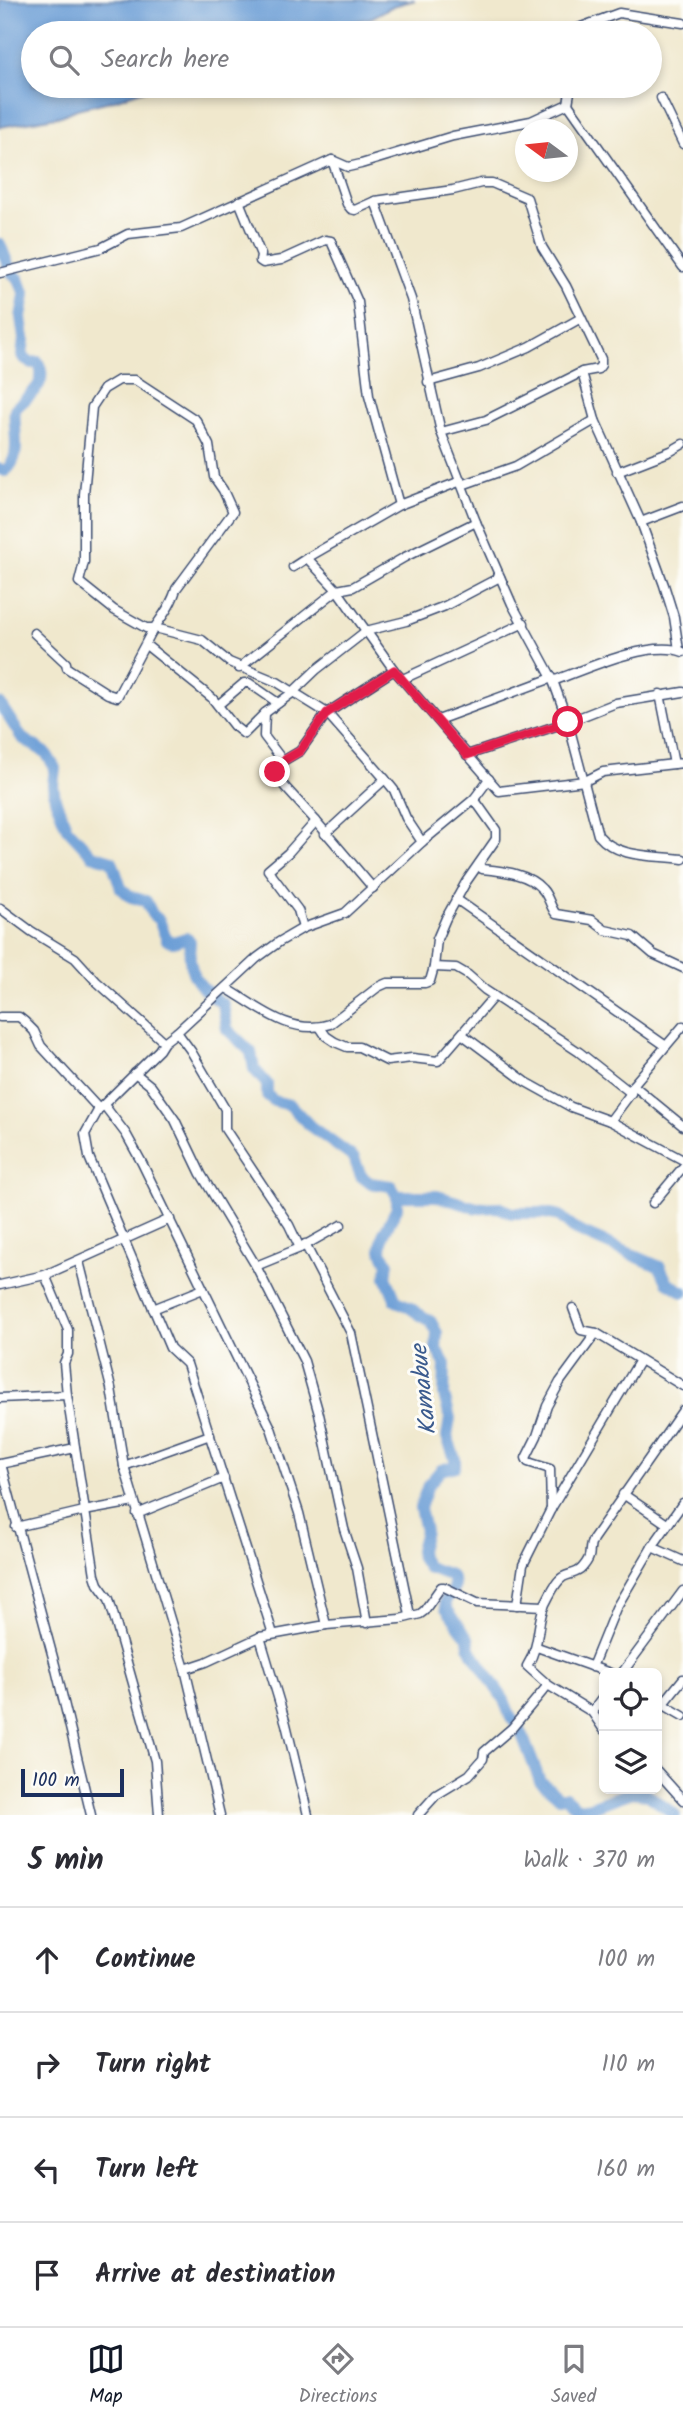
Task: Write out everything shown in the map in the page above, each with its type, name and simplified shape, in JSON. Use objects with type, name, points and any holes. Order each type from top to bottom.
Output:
[{"type":"street","points":[[594,21],[619,13],[683,23]]},
{"type":"street","points":[[569,98],[568,104],[683,267]]},
{"type":"street","points":[[661,98],[683,144]]},
{"type":"street","points":[[7,272],[101,248],[123,236],[181,228],[332,160],[348,167],[361,164],[453,136],[531,121],[568,104]]},
{"type":"street","points":[[332,160],[347,204],[355,210],[374,201],[492,183],[527,198],[542,247],[566,286],[602,361],[598,369],[582,372],[486,420],[441,432]]},
{"type":"street","points":[[239,201],[261,255],[260,261],[264,263],[281,260],[325,240],[331,241],[358,302],[369,396],[399,505]]},
{"type":"street","points":[[374,201],[411,299],[441,432],[500,577],[552,679],[568,722],[598,835],[617,851],[683,859]]},
{"type":"street","points":[[428,382],[479,368],[529,347],[581,318]]},
{"type":"street","points":[[438,720],[632,653],[681,651],[664,585],[641,522],[595,420],[582,372]]},
{"type":"street","points":[[34,633],[66,663],[66,668],[117,697],[155,628],[174,598],[176,589],[233,510],[214,477],[209,445],[196,420],[135,380],[119,380],[104,389],[92,407],[84,494],[85,562],[79,582],[114,610],[146,628],[155,628],[202,640],[239,668],[277,682],[327,713],[386,779],[422,842]]},
{"type":"street","points":[[293,567],[399,505],[516,466],[595,420]]},
{"type":"street","points":[[617,472],[683,444]]},
{"type":"street","points":[[641,522],[683,506]]},
{"type":"street","points":[[239,668],[337,590],[353,587],[405,557],[476,522]]},
{"type":"street","points":[[307,558],[337,590],[394,670],[498,790],[585,781],[603,772],[678,763],[660,694]]},
{"type":"street","points":[[146,645],[218,705],[243,734],[316,670],[366,631],[445,606],[500,577]]},
{"type":"street","points":[[403,680],[524,624]]},
{"type":"street","points":[[373,888],[275,778],[276,770],[283,761],[300,751],[327,713],[394,670]]},
{"type":"street","points":[[218,705],[244,683],[249,683],[278,702]]},
{"type":"street","points":[[467,755],[568,722],[616,703],[683,692]]},
{"type":"street","points":[[265,713],[264,736],[283,761]]},
{"type":"street","points":[[325,834],[386,779]]},
{"type":"street","points":[[273,1634],[187,1364],[184,1359],[172,1353],[153,1309],[89,1157],[84,1140],[86,1130],[102,1107],[164,1042],[257,958],[303,928],[345,913],[422,842],[474,799],[489,779]]},
{"type":"street","points":[[226,988],[261,1012],[287,1023],[320,1027],[330,1024],[387,983],[421,984],[430,981],[437,939],[456,900],[493,845],[496,835],[496,830],[474,799]]},
{"type":"street","points":[[303,928],[298,909],[268,870],[288,853],[316,821]]},
{"type":"street","points":[[479,864],[482,869],[511,873],[538,885],[556,914],[592,920],[605,930],[632,936],[653,954],[683,968]]},
{"type":"street","points":[[456,900],[666,1046]]},
{"type":"street","points":[[0,908],[75,958],[96,981],[164,1042]]},
{"type":"street","points":[[434,968],[456,968],[683,1126]]},
{"type":"street","points":[[320,1027],[326,1036],[335,1042],[347,1047],[359,1047],[387,1060],[412,1058],[438,1061],[494,996]]},
{"type":"street","points":[[0,1017],[19,1017],[24,1021],[34,1031],[41,1046],[125,1134],[170,1219],[271,1428],[299,1513],[326,1625]]},
{"type":"street","points":[[610,1121],[683,1026]]},
{"type":"street","points":[[177,1032],[225,1109],[225,1129],[302,1246],[351,1333],[410,1615]]},
{"type":"street","points":[[463,1035],[526,1082],[571,1107],[610,1121],[683,1160]]},
{"type":"street","points":[[674,1037],[683,1045]]},
{"type":"street","points":[[135,1073],[151,1086],[175,1120],[201,1174],[256,1266],[304,1361],[319,1414],[344,1529],[357,1568],[367,1623]]},
{"type":"street","points":[[653,1203],[683,1167]]},
{"type":"street","points":[[0,1286],[45,1275],[170,1219]]},
{"type":"street","points":[[256,1266],[341,1225]]},
{"type":"street","points":[[79,1261],[111,1388],[124,1466],[185,1669],[220,1815]]},
{"type":"street","points":[[45,1275],[68,1330],[68,1354],[64,1363],[67,1395],[95,1575],[109,1600],[156,1761],[159,1815]]},
{"type":"street","points":[[153,1309],[203,1289]]},
{"type":"street","points":[[573,1308],[581,1330],[596,1333],[683,1387]]},
{"type":"street","points":[[551,1509],[550,1469],[528,1462],[526,1458],[560,1382],[596,1333]]},
{"type":"street","points":[[517,1605],[523,1565],[551,1509],[640,1360]]},
{"type":"street","points":[[0,1398],[67,1395]]},
{"type":"street","points":[[599,1722],[592,1712],[548,1685],[527,1666],[537,1647],[544,1606],[555,1584],[562,1577],[578,1572],[590,1559],[590,1545],[683,1410]]},
{"type":"street","points":[[124,1466],[210,1435]]},
{"type":"street","points":[[75,1448],[0,1464],[55,1665],[91,1815]]},
{"type":"street","points":[[137,1514],[224,1478]]},
{"type":"street","points":[[623,1494],[667,1524]]},
{"type":"street","points":[[16,1527],[134,1502]]},
{"type":"street","points":[[592,1667],[616,1608],[652,1547],[683,1503]]},
{"type":"street","points":[[652,1547],[683,1561]]},
{"type":"street","points":[[185,1669],[260,1637],[326,1625],[400,1619],[425,1611],[438,1591],[444,1587],[477,1603],[544,1606]]},
{"type":"street","points":[[626,1668],[683,1591]]},
{"type":"street","points":[[260,1637],[286,1724],[308,1815]]},
{"type":"street","points":[[537,1647],[599,1669]]},
{"type":"street","points":[[662,1703],[683,1679]]},
{"type":"street","points":[[418,1815],[436,1795],[469,1775],[483,1759],[484,1752],[512,1728],[548,1685]]},
{"type":"street","points":[[592,1712],[599,1703]]},
{"type":"street","points":[[662,1707],[683,1716]]},
{"type":"street","points":[[662,1777],[683,1800]]},
{"type":"water","points":[[0,0],[415,0],[393,6],[371,18],[356,21],[21,21],[21,98],[120,98],[61,116],[0,127]]},
{"type":"waterway","points":[[0,244],[11,272],[19,279],[25,295],[21,317],[24,339],[22,356],[31,363],[38,362],[41,370],[40,383],[15,409],[16,450],[11,465],[5,471],[0,469]]},
{"type":"waterway","name":"Kamabue","points":[[0,704],[22,738],[46,753],[55,768],[55,799],[67,828],[92,855],[112,861],[121,888],[131,897],[146,901],[152,914],[159,920],[167,940],[173,942],[186,938],[190,941],[192,971],[200,985],[223,1004],[227,1029],[251,1052],[254,1069],[267,1084],[267,1095],[274,1101],[290,1105],[310,1126],[354,1158],[361,1176],[370,1183],[391,1186],[397,1196],[397,1208],[383,1235],[381,1250],[388,1263],[386,1277],[396,1301],[430,1320],[437,1333],[436,1349],[445,1364],[444,1395],[450,1418],[447,1437],[455,1459],[455,1466],[441,1470],[428,1485],[420,1508],[425,1531],[420,1550],[421,1558],[427,1567],[450,1575],[453,1579],[454,1588],[445,1601],[446,1608],[468,1638],[470,1649],[519,1727],[540,1781],[559,1797],[565,1797],[577,1807],[588,1808],[632,1792],[647,1794],[675,1815]]},
{"type":"waterway","points":[[397,1196],[437,1196],[477,1208],[498,1207],[512,1213],[560,1216],[574,1229],[660,1267],[667,1282],[683,1292]]},
{"type":"route","points":[[275,772],[283,761],[300,751],[327,713],[394,670],[467,755],[568,722]]}]
